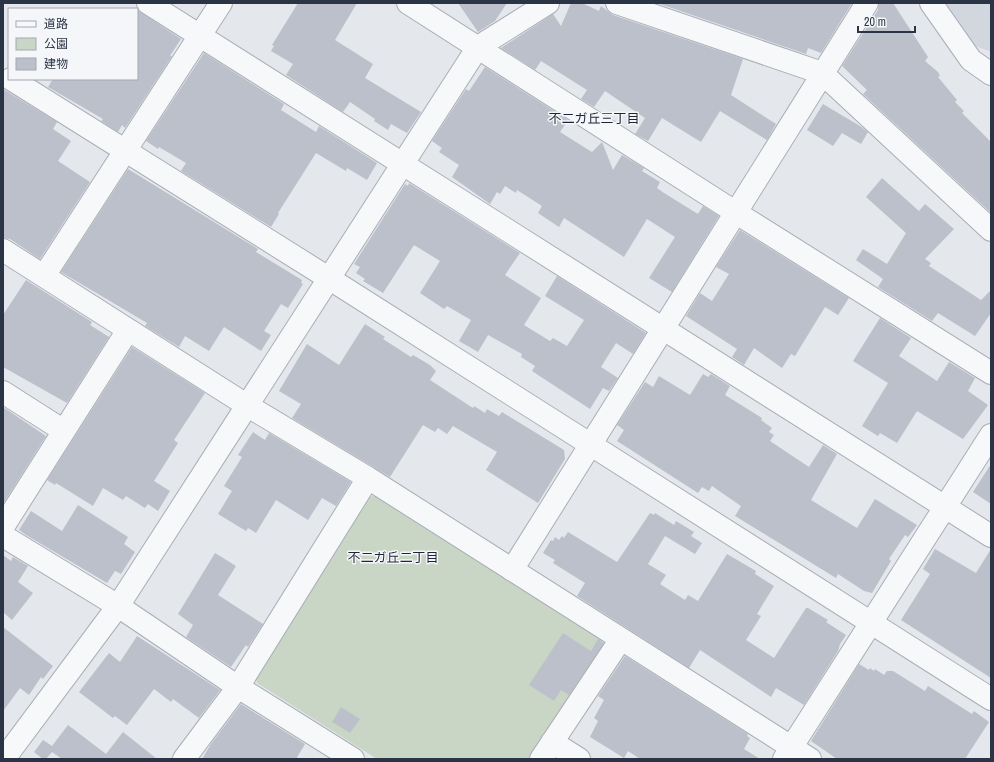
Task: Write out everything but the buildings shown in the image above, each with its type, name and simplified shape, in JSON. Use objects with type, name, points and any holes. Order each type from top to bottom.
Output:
[{"type":"street","points":[[148,3],[991,536]]},
{"type":"street","points":[[44,276],[221,3]]},
{"type":"street","points":[[408,3],[735,212],[991,372]]},
{"type":"street","points":[[4,759],[118,606],[478,47],[548,3]]},
{"type":"street","points":[[617,3],[822,73],[991,230]]},
{"type":"street","points":[[512,570],[662,327],[867,3]]},
{"type":"street","points":[[931,3],[971,60],[990,69]]},
{"type":"street","points":[[13,80],[591,444],[871,624],[991,699]]},
{"type":"street","points":[[3,250],[248,406],[368,478],[621,639],[788,753],[810,759]]},
{"type":"street","points":[[3,527],[128,330]]},
{"type":"street","points":[[3,392],[64,431]]},
{"type":"street","points":[[788,753],[991,434]]},
{"type":"street","points":[[184,759],[238,687],[368,478]]},
{"type":"street","points":[[3,536],[118,606],[238,687],[354,759]]},
{"type":"street","points":[[579,759],[546,751],[621,639]]},
{"type":"shaded area","points":[[940,3],[991,3],[991,52],[963,41]]},
{"type":"green space","points":[[375,495],[601,639],[604,647],[531,759],[377,759],[257,683],[255,675],[367,498]]},
{"type":"district","name":"不二ガ丘三丁目","points":[[594,118]]},
{"type":"district","name":"不二ガ丘二丁目","points":[[393,557]]}]
